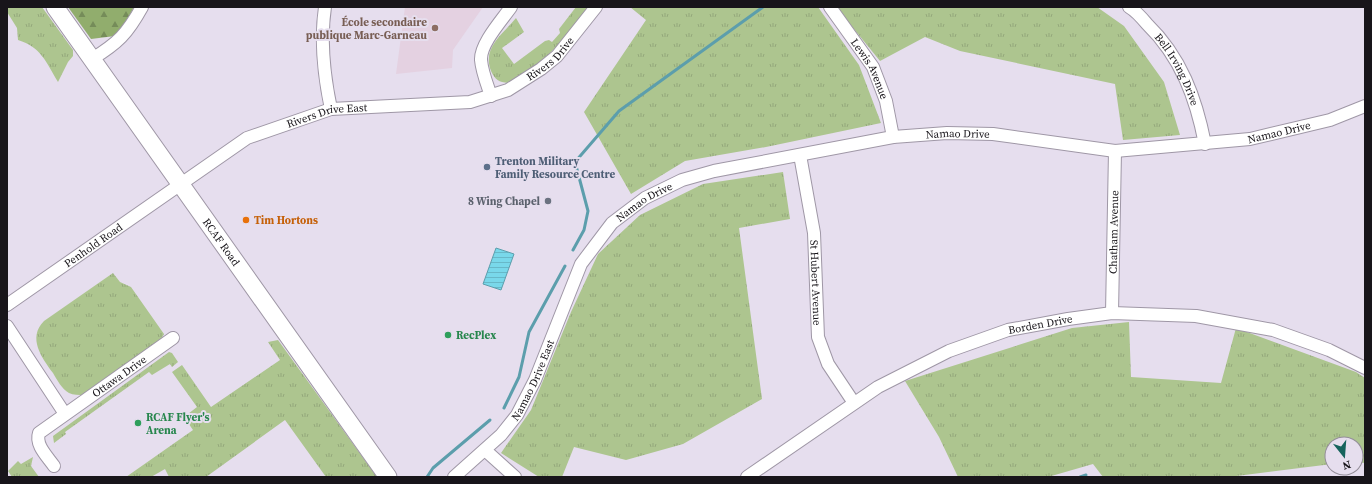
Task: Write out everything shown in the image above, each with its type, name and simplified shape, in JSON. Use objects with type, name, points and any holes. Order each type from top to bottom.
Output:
[{"type":"main road","name":"RCAF Road","points":[[55,7],[180,186],[388,477]]},
{"type":"street","points":[[92,59],[114,46],[130,29],[142,7]]},
{"type":"street","points":[[325,7],[323,21],[325,73],[331,109]]},
{"type":"street","points":[[491,96],[482,69],[481,58],[483,47],[512,7]]},
{"type":"street","name":"Rivers Drive","points":[[491,96],[508,90],[525,81],[557,56],[596,7]]},
{"type":"street","name":"Lewis Avenue","points":[[830,7],[873,67],[886,101],[893,137]]},
{"type":"street","name":"Bell Irving Drive","points":[[1129,7],[1162,38],[1183,71],[1200,122],[1205,144]]},
{"type":"street","name":"Rivers Drive East","points":[[180,186],[247,138],[331,109],[470,102],[491,96]]},
{"type":"street","name":"Namao Drive","points":[[581,264],[612,223],[651,195],[682,180],[714,171],[893,137],[947,133],[993,134],[1115,151],[1205,144],[1250,139],[1330,120],[1365,106]]},
{"type":"street","name":"Chatham Avenue","points":[[1112,313],[1115,151]]},
{"type":"street","name":"St Hubert Avenue","points":[[800,155],[814,233],[818,337],[828,364],[854,403]]},
{"type":"street","name":"Penhold Road","points":[[7,305],[180,186]]},
{"type":"street","name":"Namao Drive East","points":[[454,477],[501,435],[517,415],[531,387],[581,264]]},
{"type":"street","name":"Borden Drive","points":[[747,477],[878,387],[949,351],[1008,330],[1068,318],[1112,313],[1196,316],[1273,330],[1329,350],[1365,368]]},
{"type":"street","points":[[9,329],[65,414]]},
{"type":"street","name":"Ottawa Drive","points":[[54,466],[39,444],[37,439],[39,433],[173,338]]},
{"type":"street","points":[[485,450],[515,477]]},
{"type":"shaded area","name":"École secondaire publique Marc-Garneau","points":[[405,7],[483,7],[453,50],[452,68],[396,74]]},
{"type":"green space","points":[[7,7],[42,7],[73,50],[73,56],[68,62],[58,82],[38,51],[26,43],[18,40],[17,28],[7,12]]},
{"type":"green space","points":[[68,7],[134,7],[125,24],[115,36],[91,39]]},
{"type":"green space","points":[[576,7],[588,7],[563,40],[542,60],[531,69],[508,83],[500,81],[494,77],[489,63],[491,49],[495,42],[516,18],[524,32],[502,48],[514,64],[545,41],[549,40],[552,42],[560,33],[559,29]]},
{"type":"green space","points":[[630,7],[818,7],[859,65],[881,123],[766,147],[685,161],[631,194],[584,112],[646,20]]},
{"type":"green space","points":[[836,7],[1097,7],[1124,26],[1164,82],[1180,135],[1123,140],[1115,84],[960,51],[925,37],[880,61]]},
{"type":"green space","points":[[783,172],[790,219],[739,228],[762,399],[683,444],[626,460],[574,447],[562,477],[539,477],[501,453],[531,410],[571,312],[598,254],[640,215],[703,184]]},
{"type":"green space","points":[[113,273],[120,282],[131,287],[164,334],[160,341],[84,395],[71,394],[60,384],[38,348],[36,341],[39,328],[44,321]]},
{"type":"green space","points":[[1129,322],[1131,377],[1221,383],[1236,328],[1356,372],[1365,378],[1365,463],[1364,436],[1324,436],[1324,465],[1229,477],[1103,477],[1093,464],[1048,477],[958,477],[939,437],[905,381],[1072,328]]},
{"type":"green space","points":[[278,340],[377,477],[326,477],[285,420],[206,477],[169,477],[165,469],[151,477],[126,477],[193,430],[184,417],[197,407],[172,372],[182,365],[211,407],[280,360],[268,342]]},
{"type":"green space","points":[[169,352],[172,353],[178,362],[172,367],[170,364],[152,375],[149,372],[65,432],[66,434],[54,443],[53,436]]},
{"type":"green space","points":[[33,457],[31,466],[39,477],[12,477],[8,471],[18,461],[21,464]]},
{"type":"water","points":[[496,248],[514,254],[501,290],[483,284]]},
{"type":"waterway","points":[[573,250],[584,230],[588,211],[575,162],[619,111],[763,7]]},
{"type":"waterway","points":[[504,408],[519,377],[529,332],[565,266]]},
{"type":"waterway","points":[[427,477],[433,468],[490,420]]},
{"type":"waterway","points":[[1080,477],[1086,475]]},
{"type":"place","name":"École secondaire publique Marc-Garneau","points":[[435,28]]},
{"type":"place","name":"Trenton Military Family Resource Centre","points":[[487,167]]},
{"type":"place","name":"8 Wing Chapel","points":[[548,201]]},
{"type":"place","name":"Tim Hortons","points":[[246,220]]},
{"type":"place","name":"RecPlex","points":[[448,335]]},
{"type":"place","name":"RCAF Flyer's Arena","points":[[138,423]]}]
